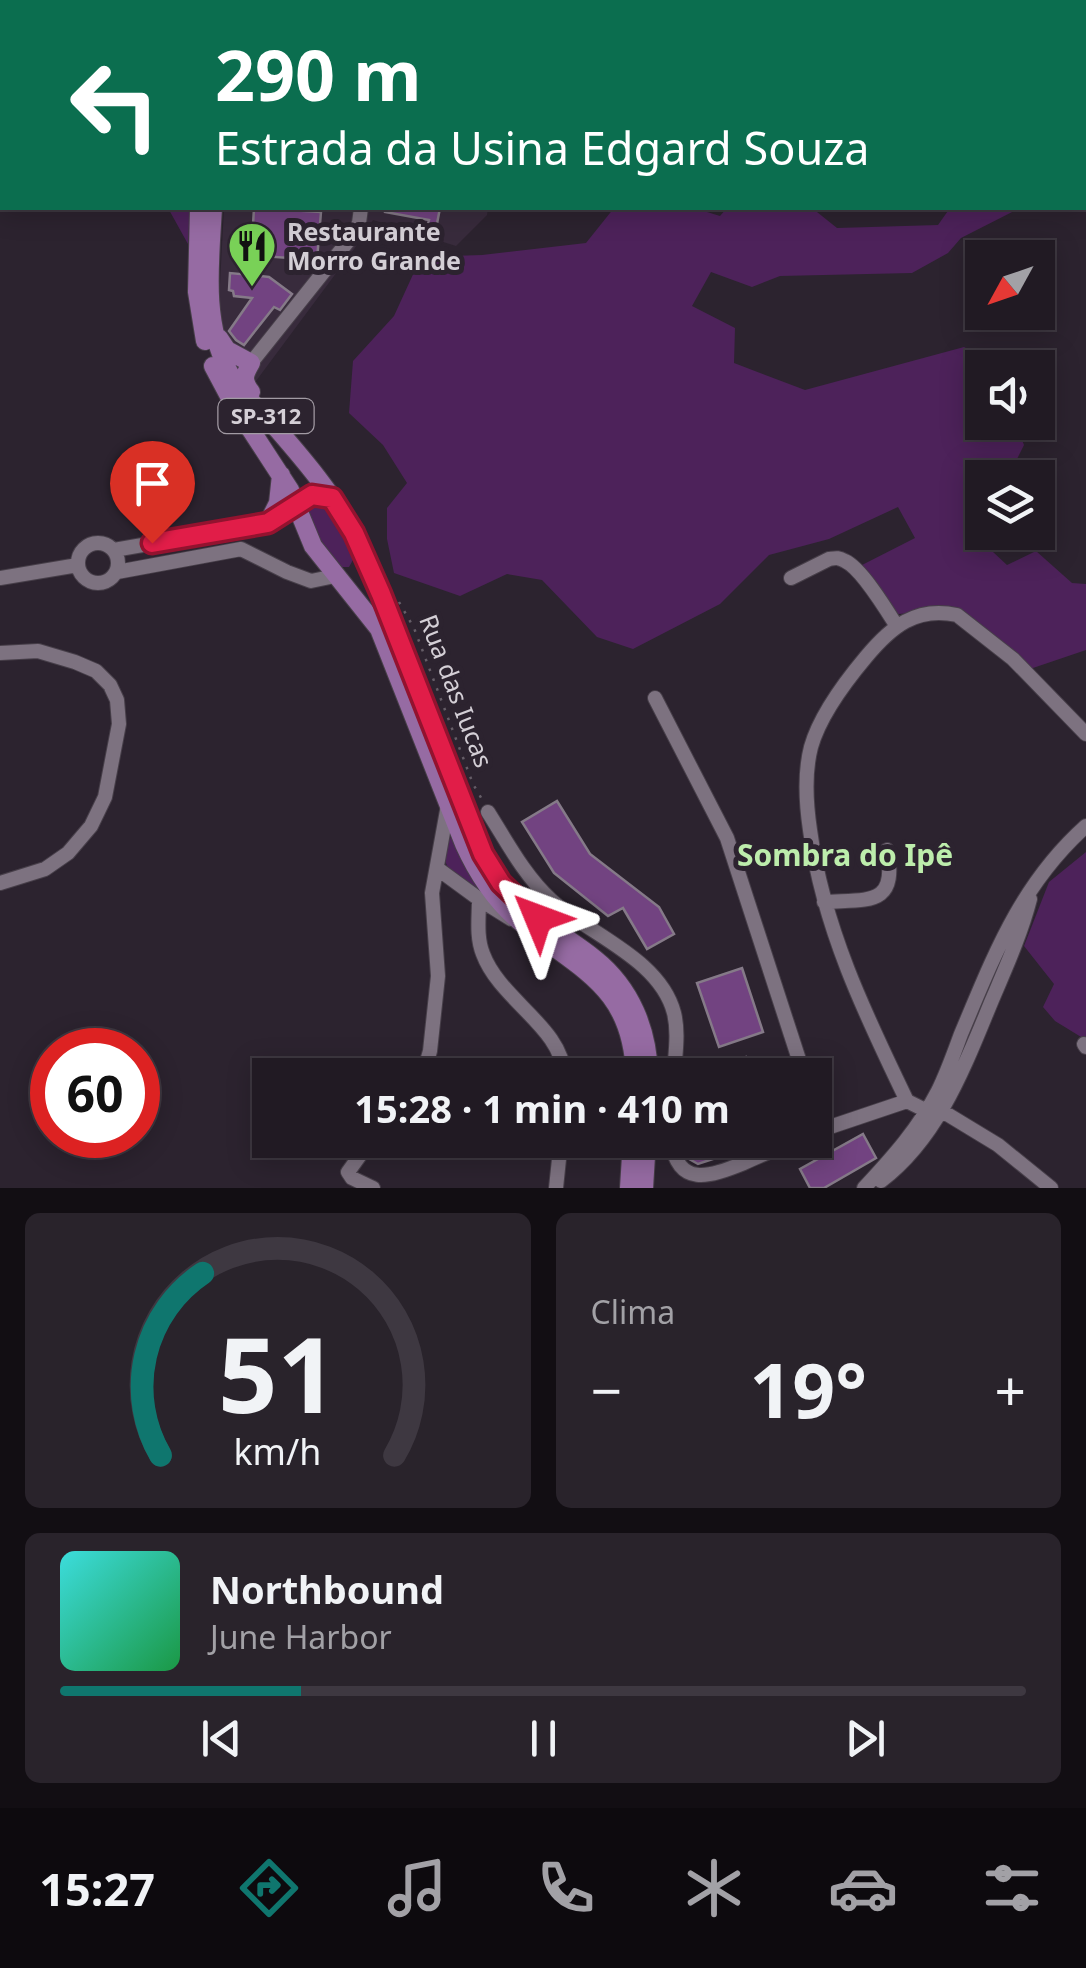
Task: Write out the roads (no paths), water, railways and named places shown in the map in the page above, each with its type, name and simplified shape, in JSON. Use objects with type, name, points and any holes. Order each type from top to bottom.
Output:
[{"type":"main road","name":"SP-312","points":[[199,210],[197,292],[206,346],[224,388],[281,475],[314,546],[379,629],[480,876],[503,905],[587,969],[606,989],[626,1026],[634,1058]]},
{"type":"main road","name":"SP-312","points":[[213,210],[210,290],[214,327],[230,373],[348,523],[381,594],[483,854],[501,883],[524,908],[595,959],[617,981],[640,1021],[648,1058]]},
{"type":"main road","points":[[214,327],[227,350],[251,364],[244,374],[245,385],[277,429]]},
{"type":"main road","points":[[268,523],[278,502],[281,475]]},
{"type":"main road","points":[[296,504],[312,495],[332,498]]},
{"type":"main road","points":[[336,576],[352,575],[365,558]]},
{"type":"main road","points":[[629,1188],[631,1158]]},
{"type":"main road","points":[[644,1188],[646,1158]]},
{"type":"street","points":[[251,364],[353,235],[361,210]]},
{"type":"street","points":[[114,550],[118,560],[116,572],[109,580],[87,580],[78,565],[80,554],[88,545],[98,542],[114,550],[268,523],[296,504]]},
{"type":"street","points":[[116,572],[240,549],[311,580],[336,576]]},
{"type":"street","points":[[791,578],[829,559],[847,561],[896,625]]},
{"type":"street","points":[[0,578],[78,565]]},
{"type":"street","points":[[926,1110],[907,1101],[861,1007],[824,902],[814,866],[806,780],[818,728],[848,680],[896,625],[931,612],[957,615],[1013,659],[1086,734]]},
{"type":"street","points":[[0,652],[38,650],[96,672],[110,684],[117,700],[119,724],[105,797],[91,826],[68,853],[45,869],[0,883]]},
{"type":"street","points":[[655,698],[728,838],[799,1058]]},
{"type":"street","points":[[428,1058],[438,976],[432,906],[448,805]]},
{"type":"street","points":[[488,812],[526,871],[551,900],[643,966],[667,994],[677,1031],[675,1058]]},
{"type":"street","points":[[864,1188],[900,1150],[953,1071],[1014,946],[1032,888],[1060,850],[1086,826]]},
{"type":"street","points":[[824,902],[883,893],[890,880],[887,850]]},
{"type":"street","points":[[438,869],[479,900],[530,929]]},
{"type":"street","points":[[479,900],[483,956],[515,1001],[552,1038],[562,1058]]},
{"type":"street","points":[[872,1188],[908,1158],[942,1111],[953,1071]]},
{"type":"street","points":[[832,1127],[907,1101]]},
{"type":"street","points":[[942,1111],[998,1145],[1051,1188]]},
{"type":"street","points":[[357,1158],[348,1169],[349,1176],[373,1188]]},
{"type":"street","points":[[556,1188],[558,1158]]},
{"type":"street","points":[[676,1158],[677,1164],[696,1177],[718,1174],[755,1158]]},
{"type":"place","name":"Restaurante Morro Grande","points":[[252,288]]},
{"type":"district","name":"Sombra do Ipê","points":[[845,856]]}]
